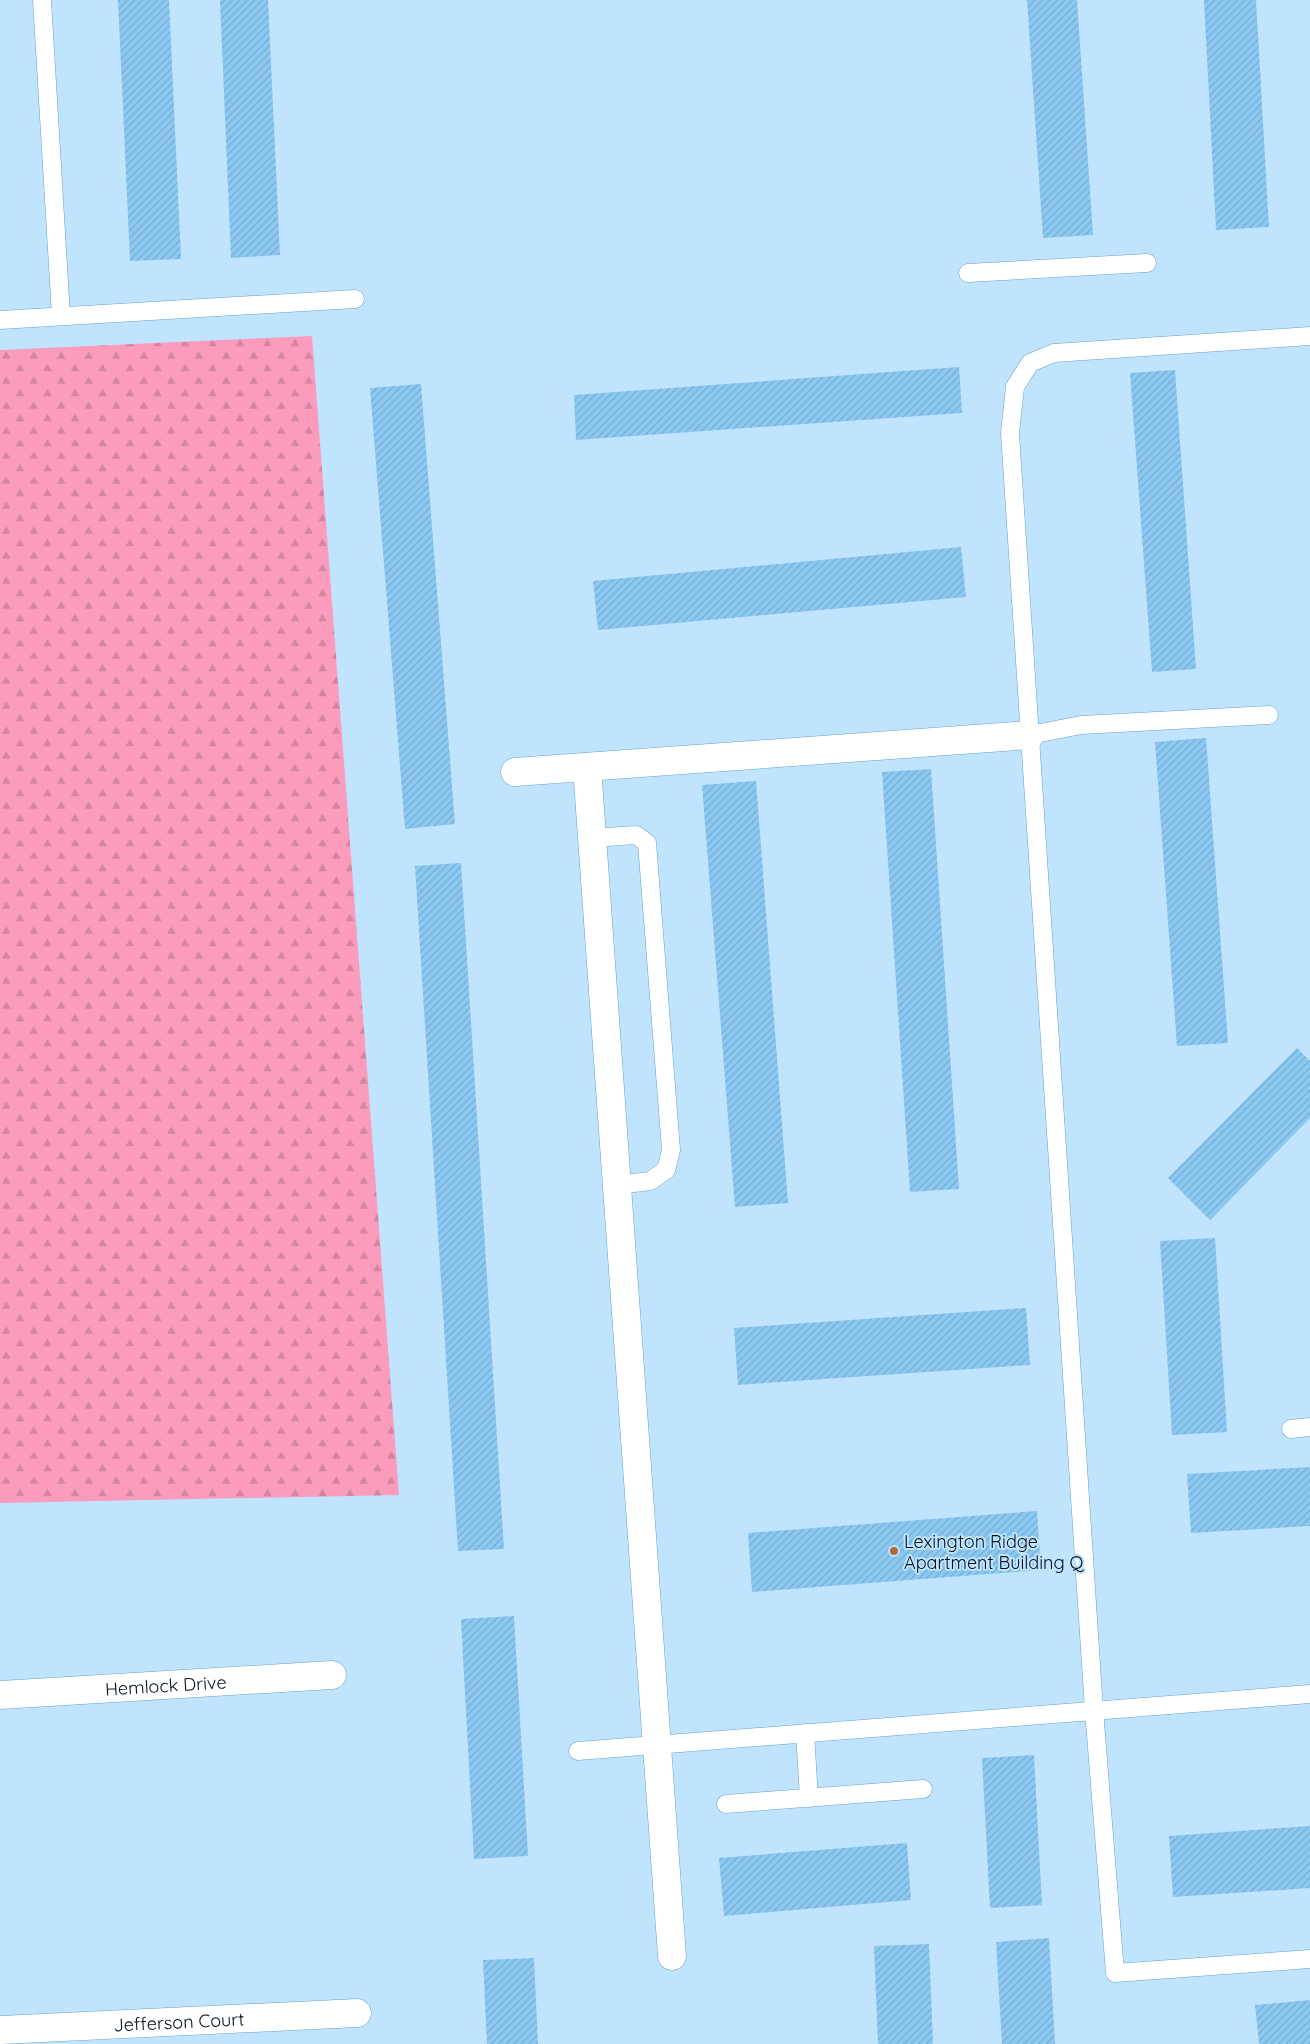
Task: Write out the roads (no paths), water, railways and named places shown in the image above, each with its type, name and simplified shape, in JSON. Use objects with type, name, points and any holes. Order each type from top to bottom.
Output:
[{"type":"street","points":[[515,772],[1030,735]]},
{"type":"street","points":[[587,767],[672,1956]]},
{"type":"street","name":"Hemlock Drive","points":[[0,1695],[332,1675]]},
{"type":"street","name":"Jefferson Court","points":[[0,2030],[357,2013]]},
{"type":"lane","points":[[42,0],[61,316]]},
{"type":"lane","points":[[968,273],[1147,263]]},
{"type":"lane","points":[[0,320],[355,299]]},
{"type":"lane","points":[[1310,336],[1054,353],[1030,363],[1015,387],[1010,433],[1094,1710],[1115,1973],[1310,1959]]},
{"type":"lane","points":[[1030,735],[1081,725],[1269,715]]},
{"type":"lane","points":[[592,838],[636,834],[647,843],[671,1150],[666,1170],[650,1180],[617,1185]]},
{"type":"lane","points":[[1291,1429],[1310,1427]]},
{"type":"lane","points":[[578,1751],[1310,1694]]},
{"type":"lane","points":[[805,1733],[809,1798]]},
{"type":"lane","points":[[726,1804],[923,1790]]},
{"type":"place","name":"Lexington Ridge Apartment Building Q","points":[[894,1551]]}]
